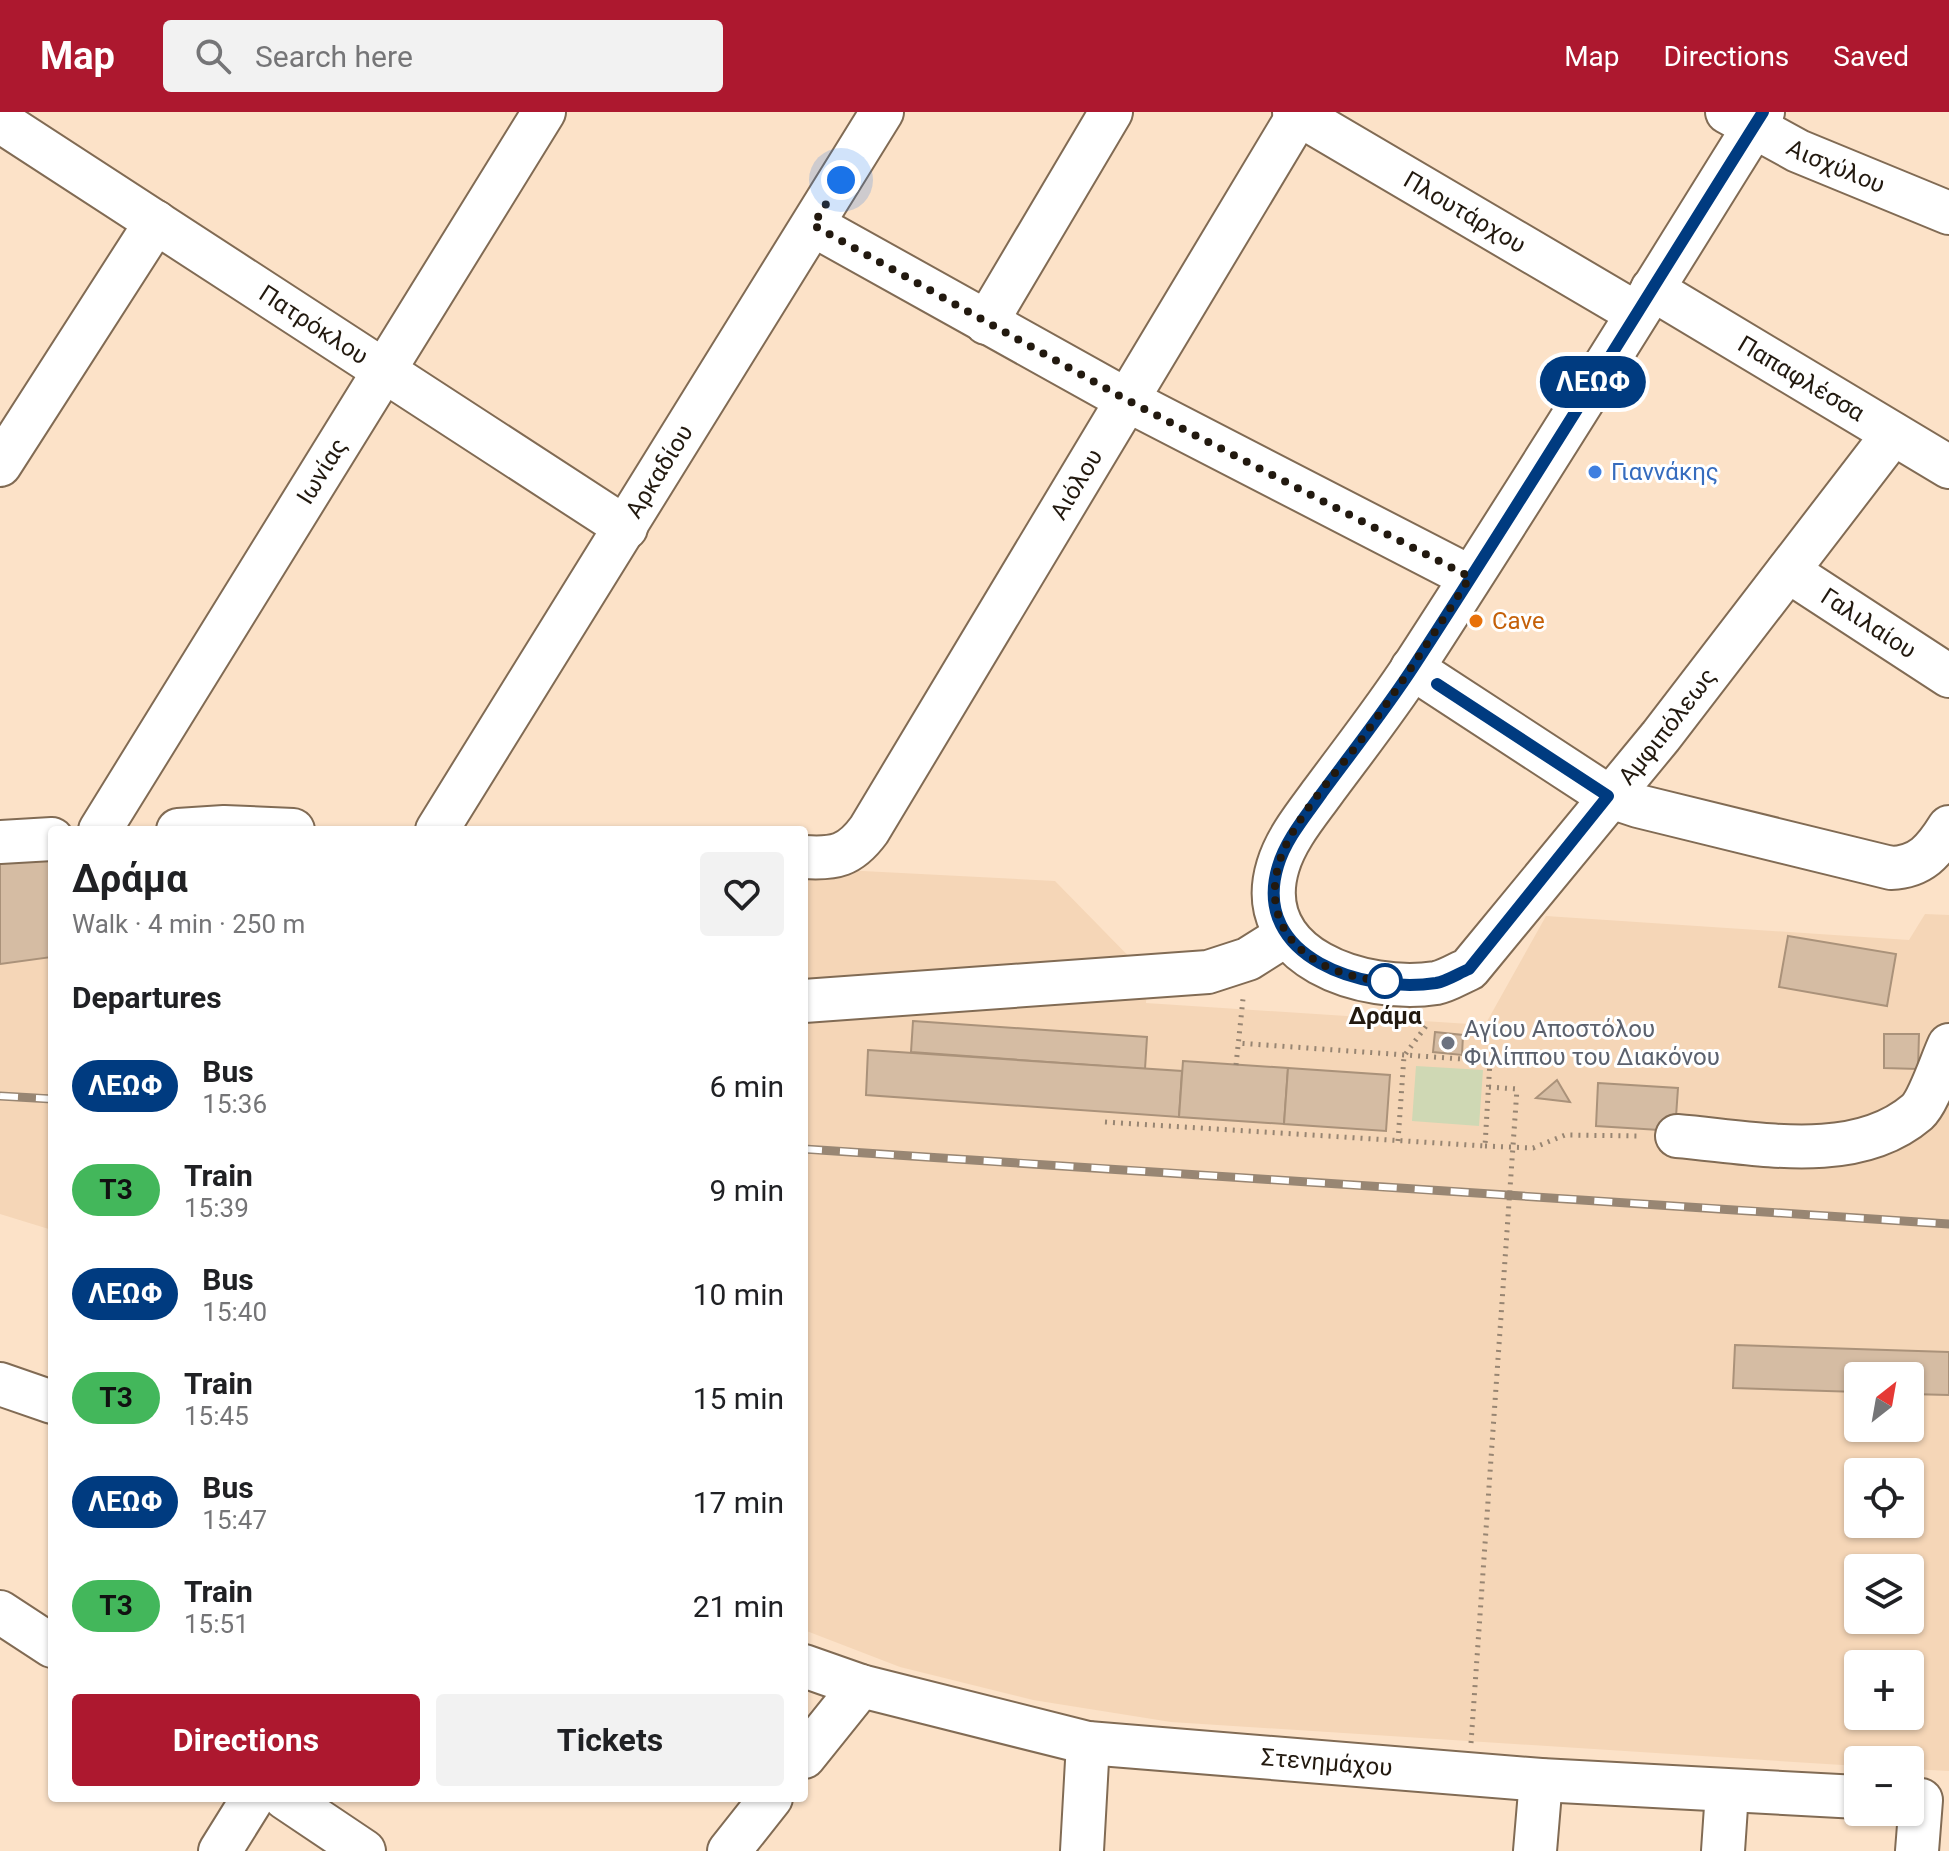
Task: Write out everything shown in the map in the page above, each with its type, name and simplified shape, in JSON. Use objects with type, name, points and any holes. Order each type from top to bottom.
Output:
[{"type":"street","name":"Ιωνίας","points":[[102,826],[544,112]]},
{"type":"street","name":"Αρκαδίου","points":[[440,826],[882,112]]},
{"type":"street","points":[[986,323],[1111,112]]},
{"type":"street","name":"Πλουτάρχου","points":[[1297,113],[1644,301]]},
{"type":"street","name":"Αιόλου","points":[[808,857],[833,858],[850,853],[877,816],[1297,113]]},
{"type":"street","points":[[808,1001],[1208,972],[1248,959],[1286,935],[1274,905],[1278,866],[1295,831],[1412,668],[1470,577],[1644,301],[1748,117]]},
{"type":"street","name":"Αισχύλου","points":[[1748,117],[1798,151],[1949,213]]},
{"type":"street","name":"Πατρόκλου","points":[[0,121],[626,528]]},
{"type":"street","points":[[0,465],[156,222]]},
{"type":"street","points":[[813,225],[1125,399],[1470,577]]},
{"type":"street","name":"Παπαφλέσσα","points":[[1644,301],[1949,467]]},
{"type":"street","name":"Αμφιπόλεως","points":[[1286,935],[1314,962],[1350,977],[1404,984],[1438,983],[1469,969],[1608,796],[1661,736],[1893,434]]},
{"type":"street","name":"Γαλιλαίου","points":[[1788,571],[1949,676]]},
{"type":"street","points":[[1412,668],[1608,796],[1873,866],[1903,867],[1926,857],[1949,827]]},
{"type":"street","points":[[0,842],[48,839]]},
{"type":"street","points":[[1677,1136],[1792,1146],[1838,1144],[1884,1133],[1918,1111],[1949,1045]]},
{"type":"street","points":[[1,1387],[48,1401]]},
{"type":"street","points":[[0,1612],[48,1643]]},
{"type":"street","name":"Στενημάχου","points":[[808,1667],[861,1686],[1088,1743],[1541,1780],[1844,1796]]},
{"type":"street","points":[[808,1752],[861,1686]]},
{"type":"street","points":[[1082,1851],[1088,1743]]},
{"type":"street","points":[[1535,1851],[1541,1780]]},
{"type":"street","points":[[1723,1851],[1727,1792]]},
{"type":"street","points":[[1917,1851],[1927,1800]]},
{"type":"street","points":[[220,1851],[251,1802]]},
{"type":"street","points":[[291,1802],[364,1851]]},
{"type":"street","points":[[729,1851],[768,1802]]},
{"type":"path","points":[[1236,1065],[1248,959]]},
{"type":"path","points":[[1398,1141],[1404,1056],[1432,1019]]},
{"type":"path","points":[[1237,1043],[1490,1061],[1485,1146]]},
{"type":"path","points":[[1471,1743],[1517,1089],[1489,1087]]},
{"type":"path","points":[[1105,1122],[1533,1148],[1565,1135],[1677,1136]]},
{"type":"shaded area","points":[[48,854],[48,1229],[0,1214],[0,859]]},
{"type":"shaded area","points":[[808,868],[1055,881],[1148,976],[1146,1003],[1485,1025],[1546,916],[1909,940],[1925,914],[1949,915],[1949,1771],[1924,1770],[1924,1746],[1844,1746],[1844,1765],[1171,1722],[1033,1700],[900,1667],[808,1632]]},
{"type":"green space","points":[[1416,1066],[1483,1070],[1479,1126],[1412,1121]]},
{"type":"building","points":[[48,854],[48,958],[0,964],[0,859]]},
{"type":"building","points":[[1788,936],[1896,954],[1887,1006],[1779,987]]},
{"type":"building","points":[[913,1021],[1147,1037],[1145,1069],[911,1052]]},
{"type":"building","name":"Αγίου Αποστόλου Φιλίππου του Διακόνου","points":[[1435,1032],[1463,1035],[1462,1055],[1433,1052]]},
{"type":"building","points":[[1884,1034],[1919,1034],[1918,1069],[1884,1068]]},
{"type":"building","points":[[868,1050],[1182,1071],[1179,1117],[866,1095]]},
{"type":"building","points":[[1183,1061],[1288,1068],[1284,1124],[1179,1117]]},
{"type":"building","points":[[1288,1068],[1390,1075],[1386,1131],[1284,1124]]},
{"type":"building","points":[[1557,1080],[1570,1102],[1536,1098]]},
{"type":"building","points":[[1598,1083],[1678,1088],[1675,1131],[1596,1126]]},
{"type":"building","points":[[1735,1345],[1949,1352],[1949,1395],[1924,1394],[1924,1362],[1844,1362],[1844,1392],[1733,1388]]},
{"type":"railway","points":[[0,1096],[48,1099]]},
{"type":"railway","points":[[808,1149],[1949,1224]]},
{"type":"bus line","name":"ΛΕΩΦ","points":[[1437,684],[1608,796],[1469,969],[1438,983],[1404,984],[1350,977],[1314,962],[1286,935],[1274,905],[1278,866],[1295,831],[1412,668],[1763,112]]},
{"type":"place","name":"Γιαννάκης","points":[[1595,472]]},
{"type":"place","name":"Cave","points":[[1476,621]]},
{"type":"place","name":"Δράμα","points":[[1385,981]]},
{"type":"place","name":"Αγίου Αποστόλου Φιλίππου του Διακόνου","points":[[1448,1043]]},
{"type":"route","points":[[841,180],[813,225],[1125,399],[1470,577],[1412,668],[1295,831],[1278,866],[1274,905],[1286,935],[1314,962],[1350,977],[1385,981]]}]
